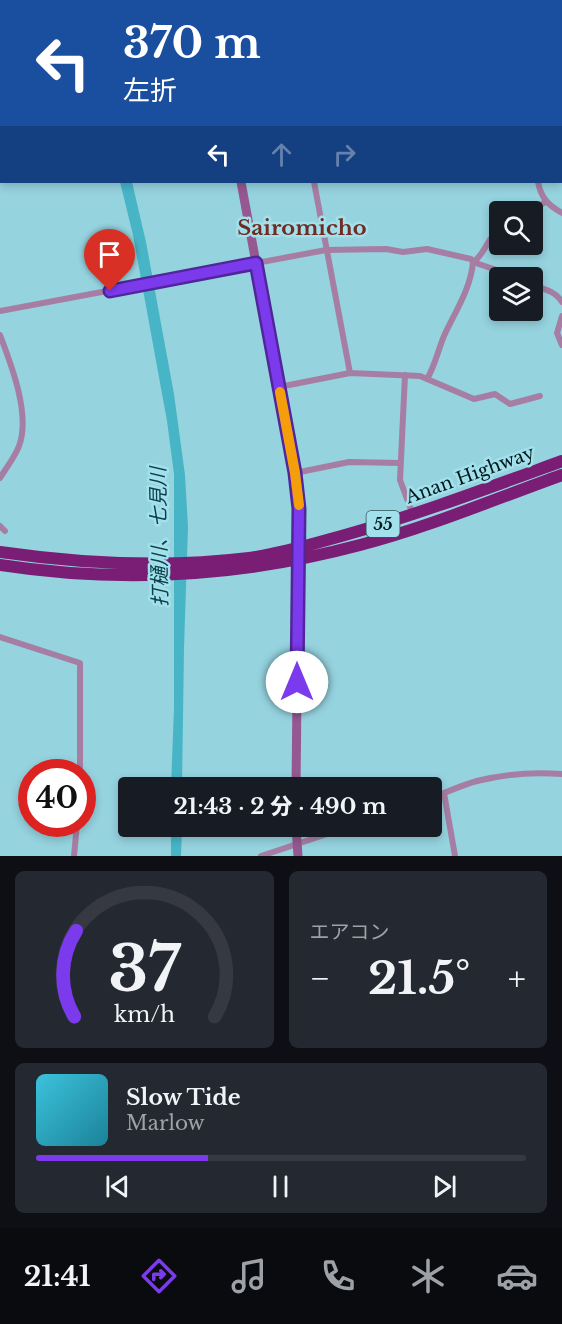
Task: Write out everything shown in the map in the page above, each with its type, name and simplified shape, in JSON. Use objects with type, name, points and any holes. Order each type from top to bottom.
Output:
[{"type":"highway","name":"Anan Highway","points":[[299,554],[562,461]]},
{"type":"highway","name":"Anan Highway","points":[[0,565],[48,573],[165,570],[198,568],[251,558],[362,545],[424,526],[562,475]]},
{"type":"highway","name":"Anan Highway","points":[[0,552],[165,570]]},
{"type":"street","points":[[241,183],[295,473],[299,509],[297,777]]},
{"type":"street","points":[[314,183],[350,373]]},
{"type":"street","points":[[538,183],[545,202],[562,213]]},
{"type":"street","points":[[473,262],[479,259],[489,238]]},
{"type":"street","points":[[0,311],[327,250],[386,249],[404,252],[427,249],[471,259],[473,262],[489,267]]},
{"type":"street","points":[[427,379],[458,310],[473,270],[473,262]]},
{"type":"street","points":[[543,288],[558,296],[562,302]]},
{"type":"street","points":[[562,316],[557,333],[562,345]]},
{"type":"street","points":[[0,335],[22,410],[22,433],[20,445],[0,478]]},
{"type":"street","points":[[279,387],[350,373],[420,376],[474,399],[495,394],[510,404],[540,396]]},
{"type":"street","points":[[405,375],[400,480],[413,515]]},
{"type":"street","points":[[295,473],[349,462],[400,463]]},
{"type":"street","points":[[0,638],[80,663],[80,759]]},
{"type":"street","points":[[455,856],[444,793],[476,781],[504,776],[562,774]]},
{"type":"street","points":[[74,856],[76,837]]},
{"type":"street","points":[[261,856],[297,851],[327,837]]},
{"type":"water","points":[[120,183],[132,183],[146,242],[174,394],[185,475],[188,527],[182,777],[171,777],[174,708],[174,474],[167,421],[133,235]]},
{"type":"water","points":[[171,837],[182,837],[181,856],[171,856]]},
{"type":"slow traffic","points":[[280,392],[299,505]]},
{"type":"district","name":"Sairomicho","points":[[302,228]]},
{"type":"route","points":[[110,291],[256,263],[295,473],[299,509],[297,682]]},
{"type":"water label","name":"打樋川、七見川","points":[[159,537]]}]
